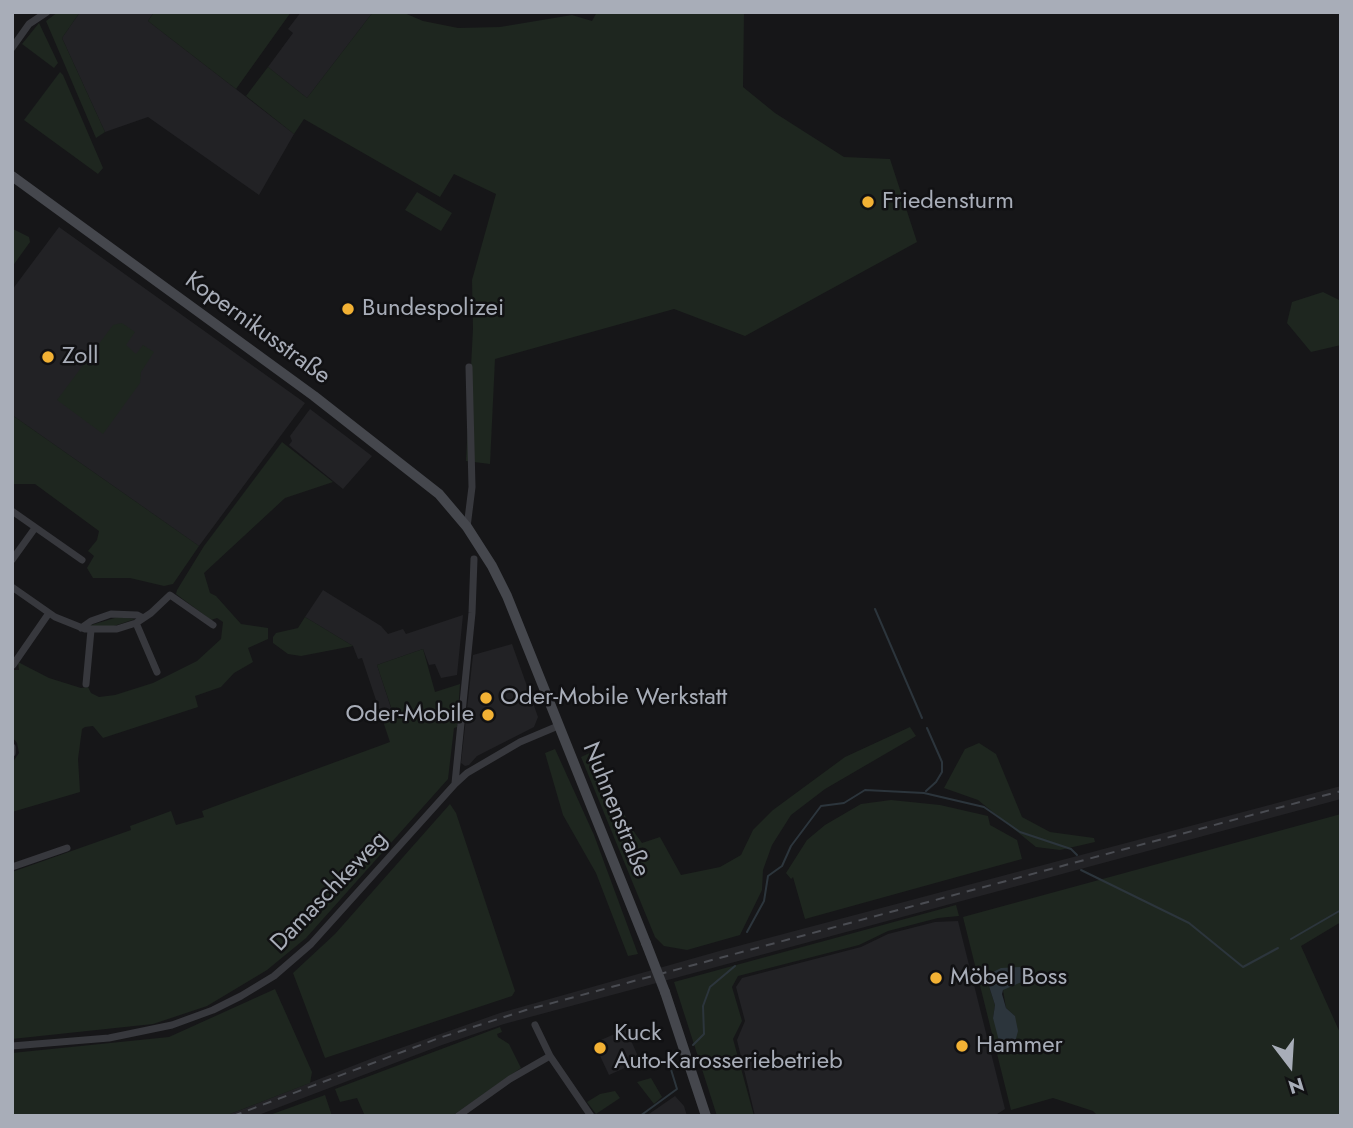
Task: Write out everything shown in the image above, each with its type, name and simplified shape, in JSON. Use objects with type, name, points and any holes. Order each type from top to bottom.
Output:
[{"type":"main road","name":"Kopernikusstraße","points":[[12,176],[314,396],[439,494],[467,527]]},
{"type":"main road","name":"Nuhnenstraße","points":[[467,527],[507,596],[666,992],[706,1116]]},
{"type":"street","points":[[12,48],[29,24],[47,12]]},
{"type":"street","points":[[467,527],[472,479],[469,367]]},
{"type":"street","points":[[12,511],[82,559]]},
{"type":"street","points":[[12,560],[35,528]]},
{"type":"street","points":[[455,784],[472,613],[474,559]]},
{"type":"street","points":[[12,587],[49,613],[91,630],[117,629],[139,620],[170,595],[213,625]]},
{"type":"street","points":[[13,665],[49,613]]},
{"type":"street","points":[[81,628],[91,621],[111,614],[137,615],[157,672]]},
{"type":"street","points":[[86,684],[91,630]]},
{"type":"street","name":"Damaschkeweg","points":[[12,1046],[109,1038],[160,1028],[214,1010],[241,996],[274,976],[311,944],[455,784],[510,747],[558,726]]},
{"type":"street","points":[[12,747],[12,753]]},
{"type":"street","points":[[12,867],[68,848]]},
{"type":"street","points":[[535,1026],[550,1056],[591,1116]]},
{"type":"street","points":[[458,1116],[510,1079],[550,1056]]},
{"type":"shaded area","points":[[58,12],[80,12],[62,38],[105,132],[96,138],[46,21]]},
{"type":"shaded area","points":[[80,12],[154,12],[148,21],[294,134],[259,195],[148,117],[105,132],[62,38]]},
{"type":"shaded area","points":[[154,12],[291,12],[236,89],[148,21]]},
{"type":"shaded area","points":[[301,12],[373,12],[307,98],[268,67],[293,33],[288,29]]},
{"type":"shaded area","points":[[373,12],[402,12],[423,21],[458,28],[500,27],[572,15],[592,21],[597,12],[744,12],[743,87],[775,113],[844,157],[890,159],[917,242],[745,336],[674,309],[495,359],[490,464],[466,461],[473,329],[472,280],[496,194],[454,174],[440,197],[304,119],[294,134],[246,96],[268,67],[307,98]]},
{"type":"shaded area","points":[[39,23],[58,63],[54,68],[22,44]]},
{"type":"shaded area","points":[[60,72],[103,168],[98,174],[24,120]]},
{"type":"shaded area","points":[[417,192],[452,213],[441,231],[405,210]]},
{"type":"shaded area","points":[[59,227],[305,403],[199,546],[12,415],[12,290]]},
{"type":"shaded area","points":[[13,229],[29,237],[30,242],[12,267]]},
{"type":"shaded area","points":[[1323,292],[1341,301],[1341,345],[1311,352],[1287,323],[1292,302]]},
{"type":"shaded area","points":[[122,323],[135,332],[126,345],[136,354],[143,345],[154,352],[141,372],[140,383],[103,434],[57,400],[113,325]]},
{"type":"shaded area","points":[[310,409],[372,456],[343,489],[289,445],[292,441],[290,436]]},
{"type":"shaded area","points":[[12,415],[199,546],[173,584],[164,586],[130,578],[93,578],[87,568],[94,556],[88,551],[97,540],[99,531],[35,484],[12,484]]},
{"type":"shaded area","points":[[282,442],[333,482],[285,498],[204,573],[210,593],[216,596],[241,624],[268,628],[268,639],[248,648],[253,662],[234,673],[221,687],[195,696],[198,707],[103,738],[93,726],[85,727],[82,729],[78,759],[80,792],[12,812],[12,763],[19,753],[17,743],[12,737],[12,670],[19,670],[18,662],[49,678],[81,688],[88,687],[91,693],[99,697],[153,683],[197,661],[221,639],[223,622],[217,618],[211,620],[176,594],[177,590],[204,546]]},
{"type":"shaded area","points":[[323,590],[381,626],[388,634],[403,629],[406,634],[463,615],[457,675],[441,678],[435,664],[429,665],[423,649],[377,665],[392,711],[381,715],[362,658],[358,659],[353,646],[305,617]]},
{"type":"shaded area","points":[[118,617],[135,619],[111,627],[88,626]]},
{"type":"shaded area","points":[[305,617],[353,646],[301,656],[288,654],[273,643],[276,633],[298,628]]},
{"type":"shaded area","points":[[512,644],[538,717],[534,727],[477,756],[465,766],[461,763],[473,655]]},
{"type":"shaded area","points":[[423,649],[435,692],[460,684],[457,727],[454,728],[448,779],[306,938],[267,970],[207,1006],[153,1024],[12,1039],[12,872],[131,830],[130,826],[171,811],[176,825],[204,817],[202,811],[390,742],[381,715],[392,710],[377,665]]},
{"type":"shaded area","points":[[910,727],[916,736],[825,789],[791,815],[772,845],[763,870],[762,890],[740,935],[687,950],[664,946],[655,937],[581,757],[592,752],[642,843],[660,837],[681,875],[720,867],[741,855],[753,830],[773,810],[845,757]]},
{"type":"shaded area","points":[[979,743],[996,754],[1022,817],[1050,832],[1094,838],[1095,842],[1060,850],[1036,847],[978,800],[944,788],[965,749]]},
{"type":"shaded area","points":[[555,749],[594,835],[638,954],[628,956],[596,873],[563,815],[545,753]]},
{"type":"shaded area","points":[[1341,786],[1341,799],[504,1024],[256,1116],[225,1116],[378,1056],[500,1013],[723,950]]},
{"type":"shaded area","points":[[891,800],[940,805],[988,816],[990,825],[1017,840],[1022,859],[805,919],[793,877],[791,879],[786,873],[807,840],[825,825],[861,804]]},
{"type":"shaded area","points":[[450,804],[456,813],[515,991],[512,996],[325,1058],[293,973],[335,934]]},
{"type":"shaded area","points":[[1341,814],[1341,922],[1301,946],[1341,1035],[1341,1116],[1098,1116],[1093,1111],[1053,1098],[1011,1110],[963,917]],"holes":[[[987,980],[1003,990],[1006,1008],[1015,1016],[993,1018],[995,1005]]]},
{"type":"shaded area","points":[[956,905],[959,916],[938,918],[888,931],[859,945],[738,976],[732,987],[742,1021],[733,1039],[754,1116],[717,1116],[674,982]]},
{"type":"shaded area","points":[[958,921],[1005,1109],[994,1116],[755,1116],[737,1040],[745,1021],[736,987],[742,978],[861,947],[888,934],[935,922]]},
{"type":"shaded area","points":[[1020,967],[1024,981],[1003,990],[1002,994],[1006,1008],[1015,1016],[1018,1031],[1014,1046],[1004,1047],[999,1041],[993,1018],[995,1005],[987,980],[989,974],[1001,968]]},
{"type":"shaded area","points":[[275,989],[312,1072],[310,1083],[225,1116],[12,1116],[12,1053],[169,1037]]},
{"type":"shaded area","points":[[500,1027],[502,1032],[497,1034],[498,1037],[509,1044],[521,1068],[452,1116],[365,1116],[357,1098],[340,1102],[335,1089]]},
{"type":"shaded area","name":"Kuck Auto-Karosseriebetrieb","points":[[626,1029],[640,1061],[609,1075],[594,1043]]},
{"type":"shaded area","points":[[651,1078],[662,1097],[654,1104],[637,1082]]},
{"type":"shaded area","points":[[615,1091],[620,1098],[596,1114],[587,1102],[600,1094]]},
{"type":"shaded area","points":[[325,1095],[332,1116],[267,1116]]},
{"type":"shaded area","points":[[675,1096],[684,1106],[687,1116],[646,1116]]},
{"type":"waterway","points":[[875,609],[922,718]]},
{"type":"waterway","points":[[926,791],[942,772],[942,762],[927,728]]},
{"type":"waterway","points":[[747,932],[764,901],[768,876],[782,866],[791,846],[821,806],[844,803],[865,790],[924,793],[984,807],[1020,832],[1071,849],[1077,855]]},
{"type":"waterway","points":[[1081,870],[1189,923],[1243,967],[1278,948]]},
{"type":"waterway","points":[[1291,939],[1341,910]]},
{"type":"waterway","points":[[693,1045],[704,1034],[703,1006],[710,987],[735,966]]},
{"type":"waterway","points":[[640,1116],[677,1089],[669,1063],[677,1054]]},
{"type":"railway","points":[[233,1116],[439,1038],[526,1010],[1341,791]]},
{"type":"place","name":"Friedensturm","points":[[868,202]]},
{"type":"place","name":"Bundespolizei","points":[[348,309]]},
{"type":"place","name":"Zoll","points":[[48,357]]},
{"type":"place","name":"Oder-Mobile Werkstatt","points":[[486,698]]},
{"type":"place","name":"Oder-Mobile","points":[[488,715]]},
{"type":"place","name":"Möbel Boss","points":[[936,978]]},
{"type":"place","name":"Hammer","points":[[962,1046]]},
{"type":"place","name":"Kuck Auto-Karosseriebetrieb","points":[[600,1048]]}]
